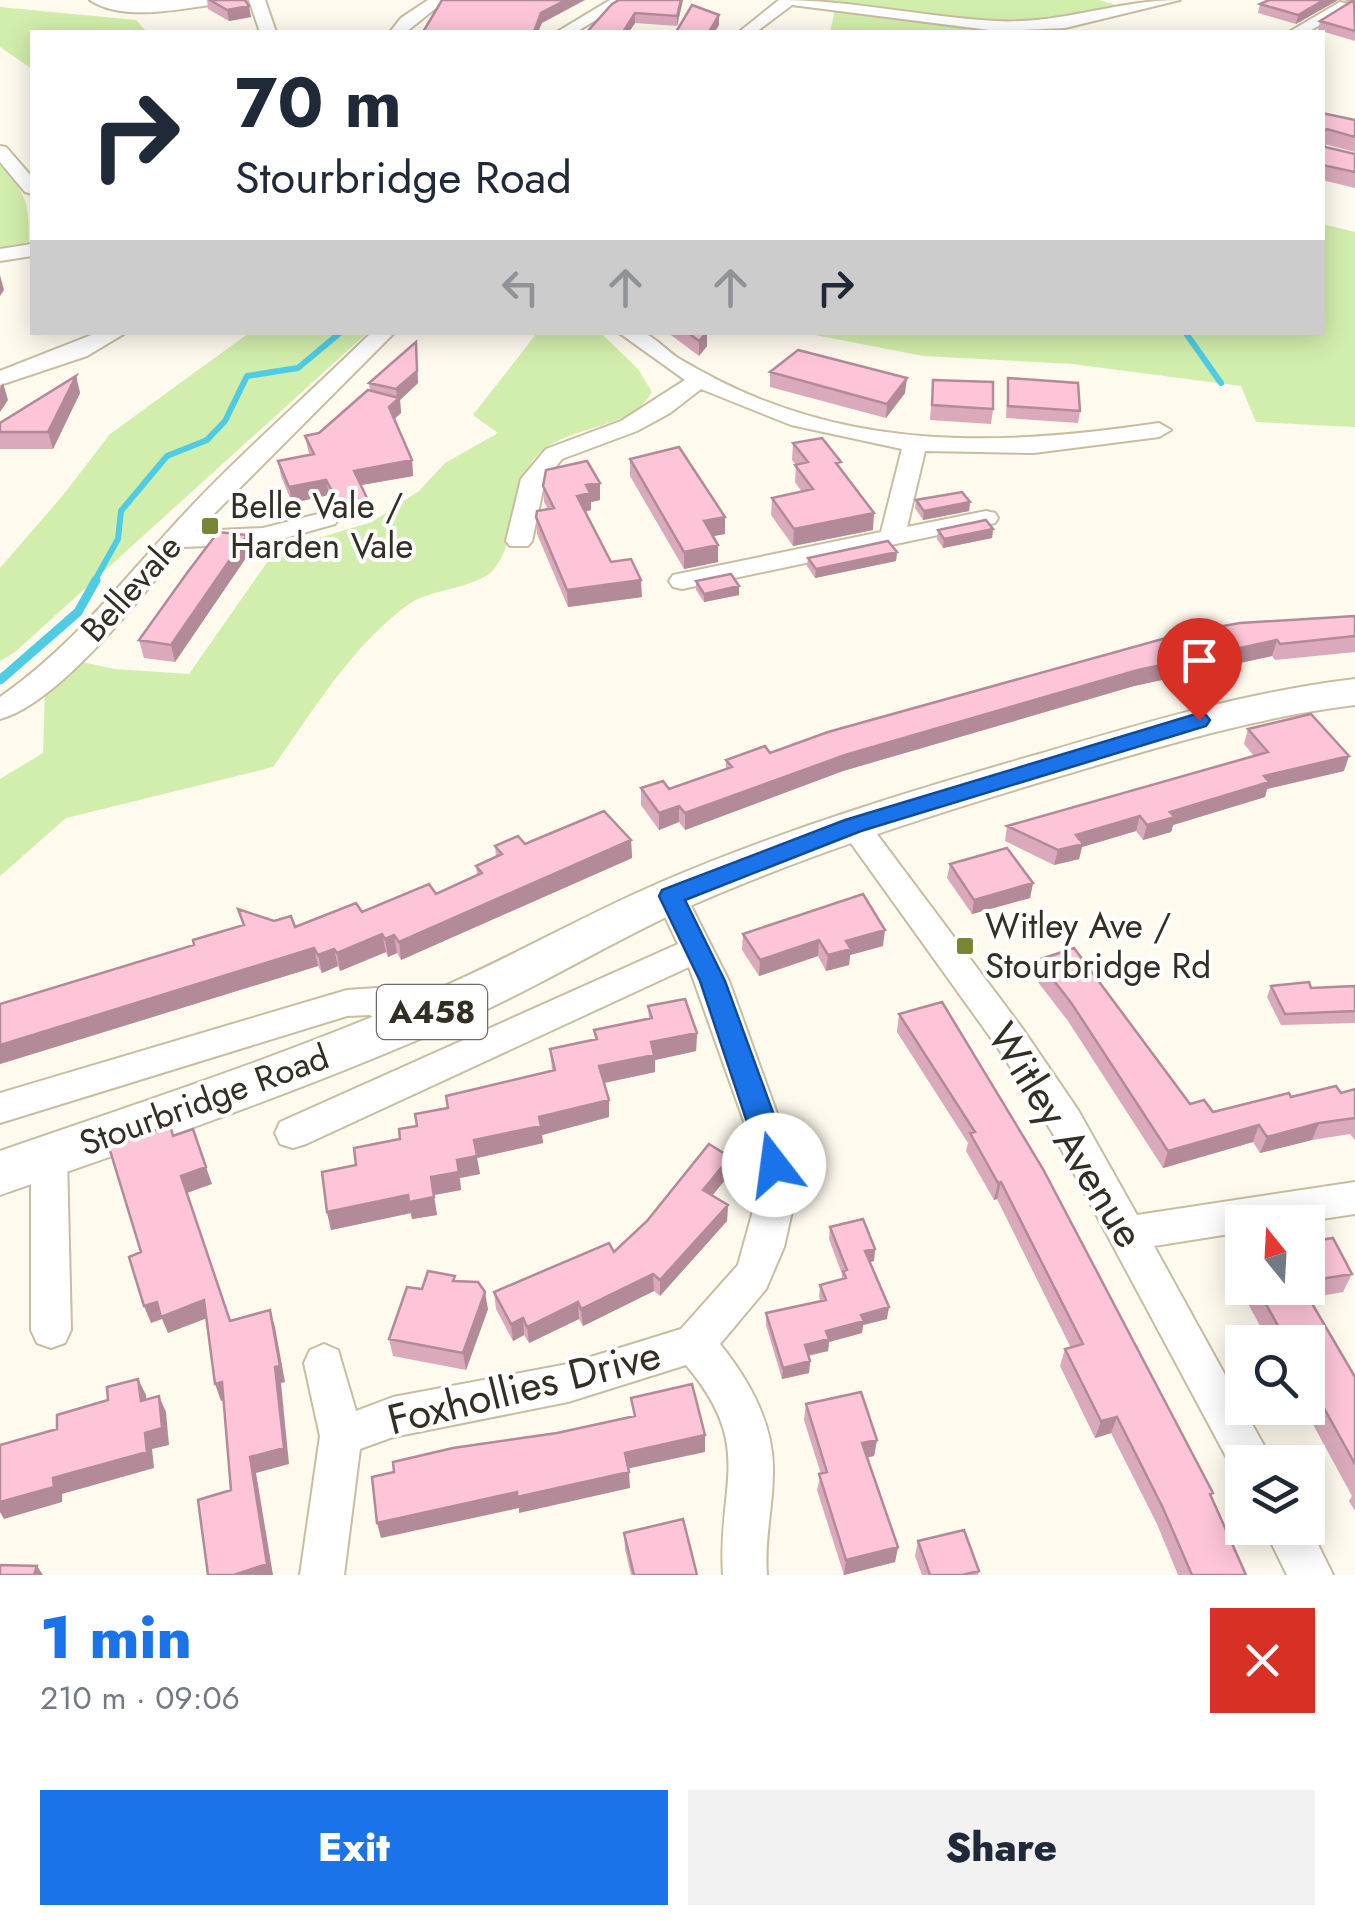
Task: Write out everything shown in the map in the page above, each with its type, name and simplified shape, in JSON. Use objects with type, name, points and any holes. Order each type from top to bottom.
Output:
[{"type":"highway","name":"Stourbridge Road","points":[[0,1173],[302,1066],[576,946],[671,896],[853,826],[1199,720],[1280,701],[1355,692]]},
{"type":"street","points":[[98,0],[117,6],[169,7],[210,0]]},
{"type":"street","points":[[257,0],[267,30]]},
{"type":"street","points":[[400,30],[438,0]]},
{"type":"street","points":[[568,30],[621,0]]},
{"type":"street","points":[[750,30],[788,0],[996,26],[1065,22],[1172,0]]},
{"type":"street","points":[[1116,0],[1136,8]]},
{"type":"street","points":[[1316,0],[1350,6]]},
{"type":"street","points":[[1301,30],[1350,6]]},
{"type":"street","points":[[0,151],[30,186]]},
{"type":"street","points":[[0,255],[30,250]]},
{"type":"street","points":[[60,335],[80,352]]},
{"type":"street","points":[[0,378],[80,352],[111,335]]},
{"type":"street","name":"Bellevale","points":[[0,710],[46,678],[124,602],[174,540],[382,335]]},
{"type":"street","points":[[632,335],[666,364],[746,403],[810,422],[915,442],[992,448],[1044,446],[1159,430]]},
{"type":"street","points":[[519,540],[533,479],[554,454],[629,426],[662,408],[697,381]]},
{"type":"street","points":[[892,538],[915,442]]},
{"type":"street","points":[[174,540],[264,536],[326,518]]},
{"type":"street","points":[[682,581],[986,518]]},
{"type":"street","name":"Witley Avenue","points":[[853,826],[1010,1038],[1065,1121],[1243,1445]]},
{"type":"street","name":"Foxhollies Drive","points":[[341,1436],[393,1417],[568,1383],[694,1344],[752,1277],[765,1247],[778,1190],[769,1140],[698,949],[671,896]]},
{"type":"street","name":"Stourbridge Road","points":[[293,1133],[698,949]]},
{"type":"street","name":"Stourbridge Road","points":[[0,1108],[347,1003],[377,1002],[406,1023]]},
{"type":"street","points":[[49,1157],[52,1330]]},
{"type":"street","points":[[1128,1233],[1355,1198]]},
{"type":"street","points":[[694,1344],[720,1371],[742,1419],[752,1458],[745,1575]]},
{"type":"street","name":"Foxhollies Drive","points":[[322,1575],[341,1436],[324,1363]]},
{"type":"street","points":[[1295,1545],[1310,1575]]},
{"type":"green space","points":[[817,0],[1099,0],[1119,6],[1061,19],[1001,22]]},
{"type":"green space","points":[[0,7],[136,20],[145,30],[30,30],[30,68],[0,47]]},
{"type":"green space","points":[[835,10],[985,29],[1078,27],[1061,30],[830,30]]},
{"type":"green space","points":[[0,165],[25,202],[29,246],[0,250]]},
{"type":"green space","points":[[1325,224],[1355,232],[1355,427],[1256,422],[1241,386],[1072,364],[923,356],[815,335],[1325,335]]},
{"type":"green space","points":[[246,335],[365,335],[15,652],[0,661],[0,568],[110,434]]},
{"type":"green space","points":[[535,335],[603,335],[638,369],[652,392],[630,414],[568,436],[541,452],[524,478],[508,541],[493,570],[476,581],[418,599],[388,620],[335,680],[273,767],[66,818],[0,876],[0,779],[43,753],[45,690],[69,659],[114,669],[189,674],[275,551],[372,522],[419,491],[445,463],[498,433],[473,415]]},
{"type":"building","points":[[210,0],[245,0],[249,6],[227,10]]},
{"type":"building","points":[[442,0],[566,0],[541,13],[535,30],[424,30]]},
{"type":"building","points":[[619,0],[681,0],[677,16],[635,13],[624,30],[589,30]]},
{"type":"building","points":[[1269,0],[1324,0],[1298,15],[1260,4]]},
{"type":"building","points":[[1354,0],[1355,31],[1320,21]]},
{"type":"building","points":[[692,5],[719,15],[710,30],[677,30]]},
{"type":"building","points":[[1325,114],[1355,120],[1355,137],[1327,129]]},
{"type":"building","points":[[1325,147],[1355,154],[1355,172],[1325,166]]},
{"type":"building","points":[[416,342],[417,371],[396,389],[369,383]]},
{"type":"building","points":[[798,350],[907,378],[887,404],[770,372]]},
{"type":"building","points":[[76,376],[48,432],[0,432],[0,423]]},
{"type":"building","points":[[1008,378],[1078,383],[1080,411],[1008,406]]},
{"type":"building","points":[[933,380],[993,382],[993,409],[932,405]]},
{"type":"building","points":[[368,390],[399,398],[389,407],[412,460],[354,471],[367,498],[339,504],[326,480],[289,487],[278,461],[314,454],[305,436],[319,433]]},
{"type":"building","points":[[822,438],[874,513],[794,529],[772,498],[813,489],[795,465],[808,462],[793,443]]},
{"type":"building","points":[[679,447],[725,517],[704,521],[718,545],[684,552],[630,459]]},
{"type":"building","points":[[587,461],[600,483],[586,485],[590,493],[577,496],[611,562],[631,559],[641,580],[567,590],[536,517],[537,511],[554,508],[543,486],[546,470]]},
{"type":"building","points":[[962,492],[970,502],[924,511],[916,500]]},
{"type":"building","points":[[986,520],[993,529],[944,539],[938,530]]},
{"type":"building","points":[[218,532],[247,535],[171,645],[139,640],[187,573]]},
{"type":"building","points":[[888,541],[897,552],[816,569],[808,558]]},
{"type":"building","points":[[731,574],[739,586],[704,594],[696,581]]},
{"type":"building","points":[[1355,616],[1355,636],[1280,644],[1277,640],[1138,670],[845,755],[685,813],[679,806],[659,813],[641,788],[663,781],[669,789],[732,767],[726,760],[765,746],[770,753],[828,732],[1184,633],[1240,623]]},
{"type":"building","points":[[1311,714],[1349,756],[1264,776],[1269,782],[1170,812],[1175,817],[1147,825],[1140,816],[1076,835],[1083,844],[1058,850],[1007,826],[1268,752],[1248,729]]},
{"type":"building","points":[[604,811],[631,840],[399,942],[394,935],[385,939],[382,934],[337,953],[334,949],[318,955],[314,948],[0,1045],[0,1004],[194,945],[193,940],[244,925],[238,909],[274,921],[291,916],[295,927],[356,903],[362,912],[429,884],[436,894],[482,873],[476,866],[502,854],[495,846],[518,836],[525,844]]},
{"type":"building","points":[[1007,848],[1033,883],[974,900],[950,864]]},
{"type":"building","points":[[863,894],[885,930],[846,941],[851,949],[828,955],[819,940],[760,960],[743,934]]},
{"type":"building","points":[[1074,948],[1190,1104],[1204,1100],[1213,1112],[1336,1086],[1341,1093],[1355,1089],[1355,1118],[1267,1137],[1259,1125],[1168,1151],[1072,1004],[1038,960]]},
{"type":"building","points":[[1309,982],[1311,988],[1355,986],[1355,1011],[1285,1014],[1271,986]]},
{"type":"building","points":[[685,999],[697,1033],[651,1042],[654,1055],[599,1066],[609,1100],[539,1117],[541,1126],[474,1140],[477,1156],[457,1160],[459,1172],[431,1177],[434,1197],[409,1202],[408,1195],[327,1212],[322,1172],[356,1165],[354,1148],[400,1139],[399,1129],[417,1126],[415,1114],[448,1108],[446,1096],[555,1070],[550,1049],[597,1039],[594,1030],[652,1018],[648,1006]]},
{"type":"building","points":[[942,1002],[1043,1169],[1213,1493],[1210,1494],[1225,1528],[1225,1545],[1233,1545],[1246,1575],[1192,1575],[1117,1417],[1101,1421],[1065,1349],[1083,1344],[1001,1182],[998,1183],[970,1133],[975,1132],[899,1014]]},
{"type":"building","points":[[170,1125],[173,1136],[193,1129],[206,1167],[181,1176],[230,1321],[270,1310],[280,1366],[275,1367],[284,1448],[250,1457],[267,1564],[234,1575],[208,1575],[198,1500],[231,1490],[222,1382],[215,1384],[204,1300],[161,1317],[157,1302],[144,1306],[129,1257],[141,1252],[109,1147]]},
{"type":"building","points":[[709,1144],[730,1157],[703,1190],[728,1205],[660,1280],[653,1274],[581,1309],[578,1302],[527,1327],[523,1318],[511,1324],[494,1292],[609,1243],[614,1252],[647,1221]]},
{"type":"building","points":[[863,1219],[875,1249],[865,1251],[889,1307],[861,1315],[864,1321],[826,1331],[829,1339],[805,1345],[810,1361],[783,1368],[766,1313],[826,1300],[820,1285],[846,1278],[843,1271],[847,1270],[830,1227]]},
{"type":"building","points":[[1333,1238],[1352,1274],[1325,1278],[1325,1239]]},
{"type":"building","points":[[428,1271],[455,1276],[453,1281],[478,1282],[485,1292],[463,1353],[389,1339],[407,1287],[422,1289]]},
{"type":"building","points":[[1266,1305],[1313,1305],[1325,1325],[1278,1325]]},
{"type":"building","points":[[1325,1326],[1355,1377],[1355,1464],[1325,1410]]},
{"type":"building","points":[[138,1379],[141,1401],[159,1396],[162,1428],[145,1433],[147,1452],[53,1478],[54,1487],[0,1502],[0,1445],[57,1429],[57,1415],[108,1400],[107,1387]]},
{"type":"building","points":[[692,1384],[705,1435],[625,1453],[629,1472],[377,1523],[372,1477],[394,1472],[393,1462],[635,1416],[631,1398]]},
{"type":"building","points":[[861,1392],[877,1440],[862,1443],[898,1547],[846,1560],[819,1474],[827,1472],[806,1404]]},
{"type":"building","points":[[683,1519],[697,1575],[634,1575],[624,1533]]},
{"type":"building","points":[[964,1530],[979,1571],[930,1575],[918,1541]]},
{"type":"building","points":[[0,1565],[37,1566],[34,1575],[0,1575]]},
{"type":"waterway","points":[[94,582],[118,539],[121,511],[167,456],[207,440],[225,421],[247,376],[298,368],[337,335]]},
{"type":"waterway","points":[[1187,335],[1221,383]]},
{"type":"waterway","points":[[0,680],[78,612],[96,580]]},
{"type":"place","name":"Belle Vale / Harden Vale","points":[[210,526]]},
{"type":"place","name":"Witley Ave / Stourbridge Rd","points":[[965,946]]},
{"type":"route","points":[[774,1165],[769,1140],[712,981],[671,896],[769,855],[853,826],[1199,720]]}]
